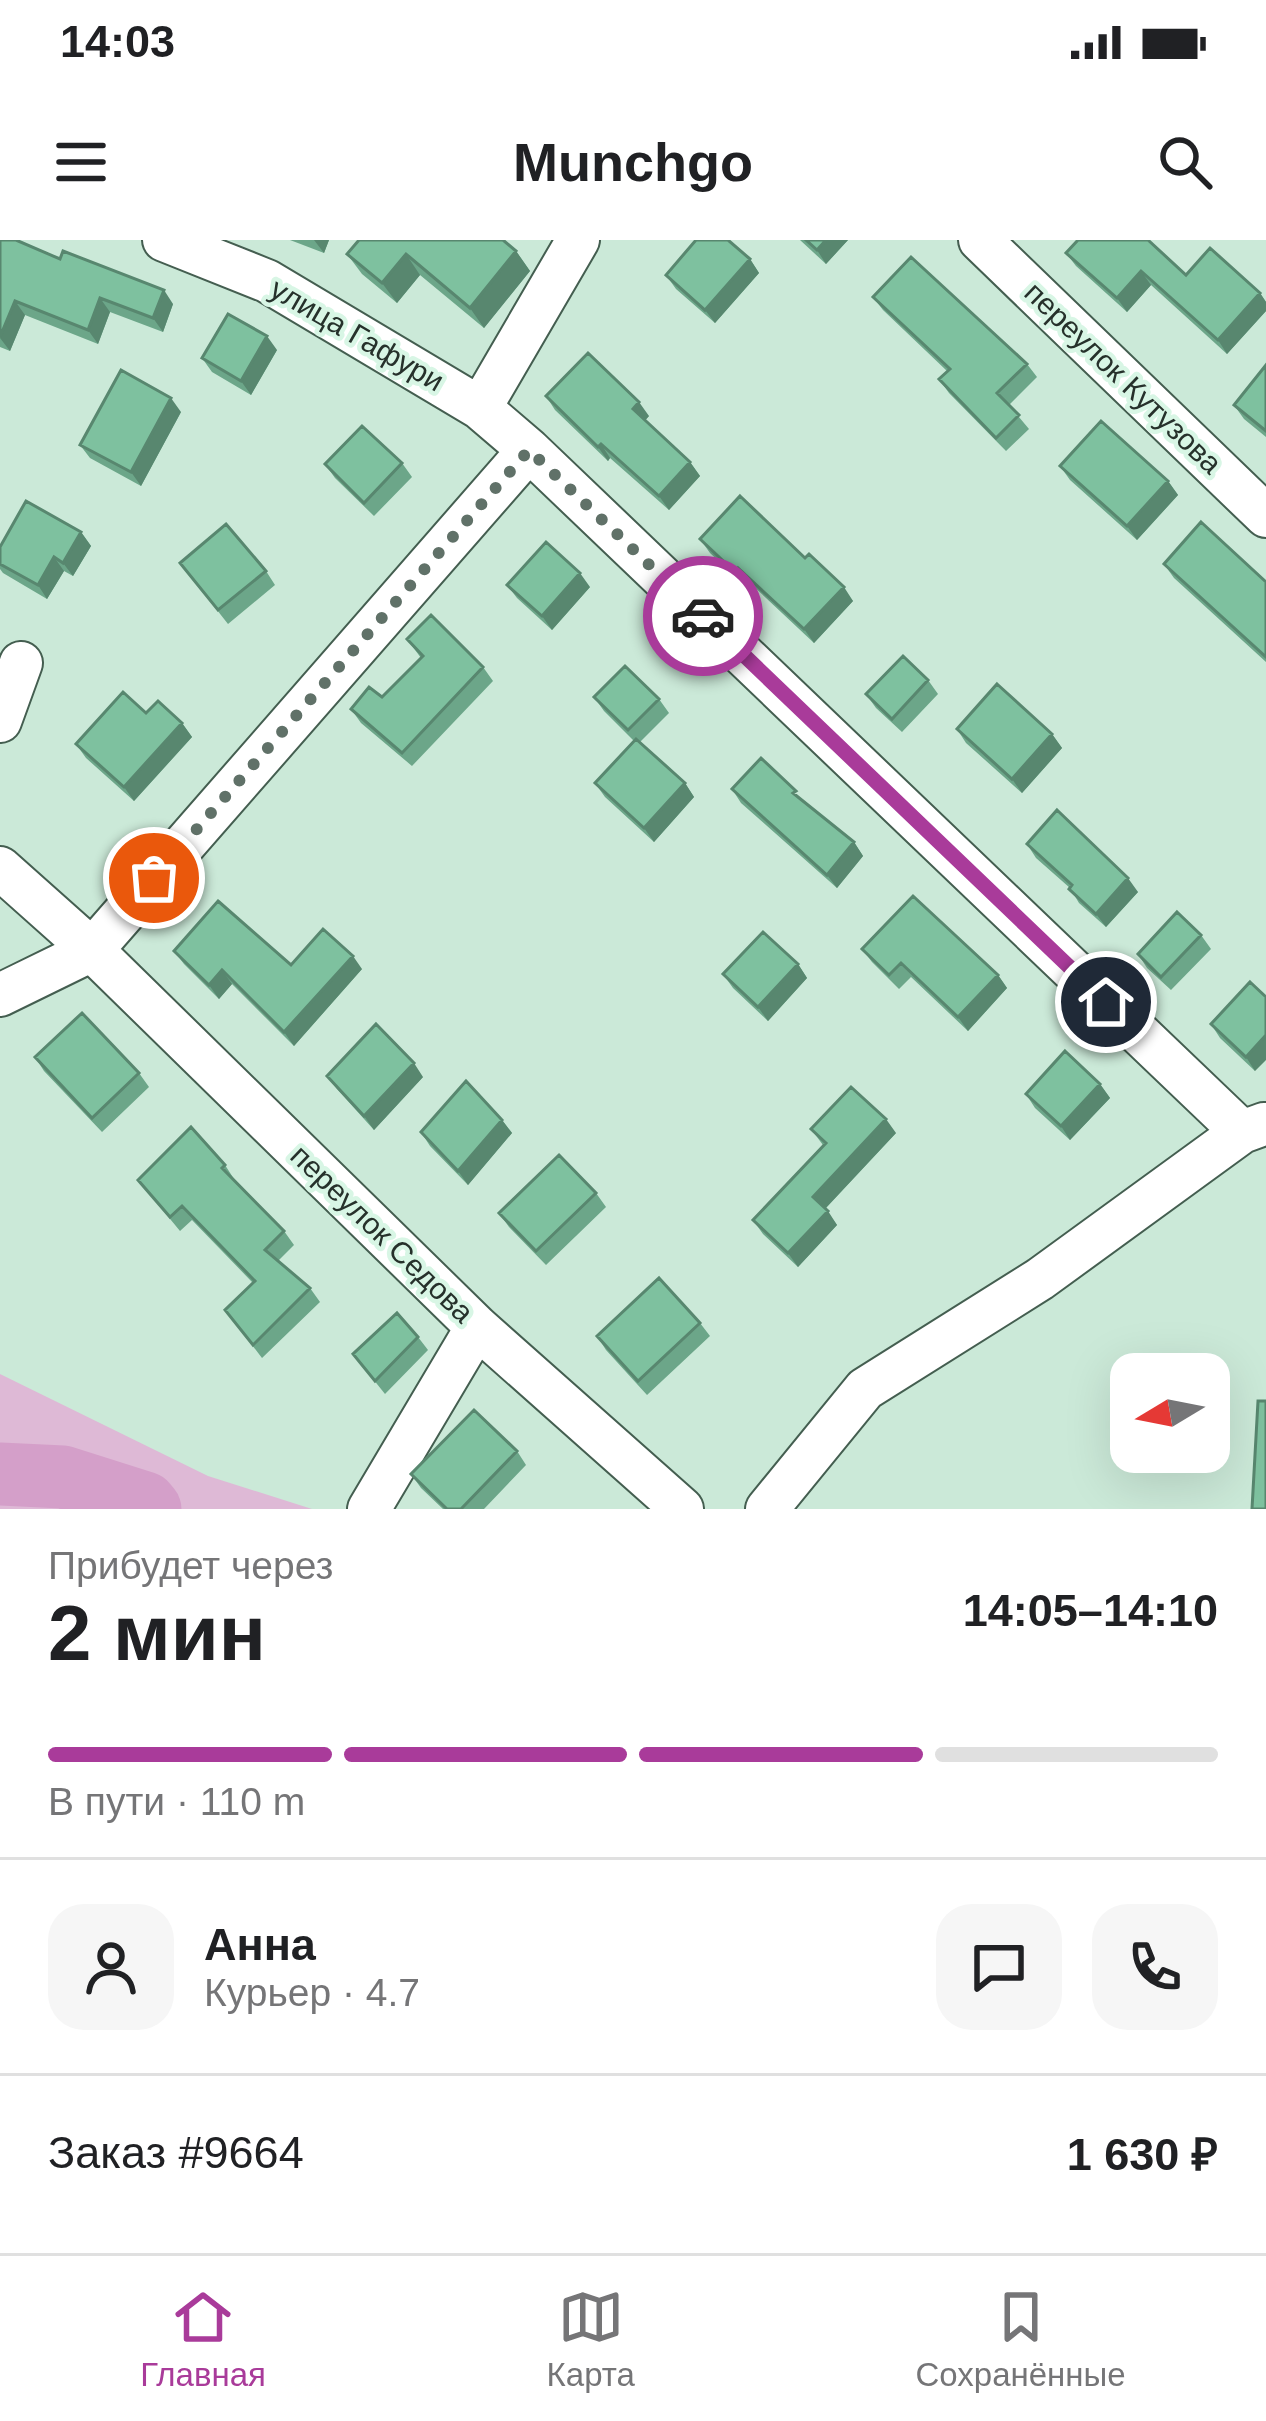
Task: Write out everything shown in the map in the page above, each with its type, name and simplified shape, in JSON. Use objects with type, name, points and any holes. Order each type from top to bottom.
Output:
[{"type":"street","name":"улица Гафури","points":[[164,240],[267,281],[480,407],[1254,1128]]},
{"type":"street","points":[[480,407],[578,240]]},
{"type":"street","name":"переулок Кутузова","points":[[980,240],[1266,516]]},
{"type":"street","points":[[0,995],[92,950],[529,450]]},
{"type":"street","points":[[0,721],[21,663]]},
{"type":"street","name":"переулок Седова","points":[[0,868],[92,950],[477,1327],[682,1509]]},
{"type":"street","points":[[767,1509],[865,1390],[1040,1279],[1254,1128]]},
{"type":"street","points":[[369,1509],[477,1327]]},
{"type":"shaded area","points":[[0,1374],[208,1476],[312,1509],[0,1509]]},
{"type":"building","points":[[0,240],[16,240],[60,259],[63,251],[164,290],[153,318],[100,298],[88,330],[15,301],[0,337]]},
{"type":"building","points":[[359,240],[503,240],[516,251],[470,308],[406,254],[382,283],[347,254]]},
{"type":"building","points":[[696,240],[728,240],[750,259],[705,310],[666,275]]},
{"type":"building","points":[[806,240],[826,240],[817,250]]},
{"type":"building","points":[[1078,240],[1148,240],[1186,275],[1210,248],[1260,293],[1218,340],[1141,271],[1117,298],[1066,253]]},
{"type":"building","points":[[911,257],[1027,364],[997,393],[1019,415],[996,438],[939,379],[950,369],[873,297]]},
{"type":"building","points":[[228,314],[267,336],[241,381],[202,358]]},
{"type":"building","points":[[588,353],[639,402],[633,409],[690,462],[659,496],[601,444],[598,447],[546,396]]},
{"type":"building","points":[[1266,365],[1266,431],[1234,405]]},
{"type":"building","points":[[121,370],[171,398],[131,472],[80,445]]},
{"type":"building","points":[[1101,421],[1168,481],[1127,526],[1060,466]]},
{"type":"building","points":[[362,426],[402,463],[364,503],[325,464]]},
{"type":"building","points":[[740,496],[805,558],[809,554],[844,587],[804,629],[700,539]]},
{"type":"building","points":[[26,501],[81,532],[63,563],[54,557],[38,585],[0,564],[0,547]]},
{"type":"building","points":[[1201,522],[1266,582],[1266,657],[1164,564]]},
{"type":"building","points":[[226,524],[266,571],[218,610],[180,563]]},
{"type":"building","points":[[546,542],[580,573],[542,616],[507,585]]},
{"type":"building","points":[[431,615],[483,667],[402,753],[351,709],[369,687],[382,697],[423,656],[407,639]]},
{"type":"building","points":[[903,656],[928,680],[892,719],[866,694]]},
{"type":"building","points":[[625,666],[659,699],[628,730],[594,697]]},
{"type":"building","points":[[997,684],[1052,734],[1012,779],[957,729]]},
{"type":"building","points":[[123,692],[146,713],[158,701],[182,723],[124,787],[76,744]]},
{"type":"building","points":[[636,739],[685,783],[644,828],[595,783]]},
{"type":"building","points":[[761,758],[796,791],[793,793],[854,842],[827,875],[732,789]]},
{"type":"building","points":[[1057,810],[1128,878],[1096,914],[1027,844]]},
{"type":"building","points":[[913,896],[998,975],[958,1017],[901,963],[889,975],[862,949]]},
{"type":"building","points":[[218,901],[291,965],[323,929],[353,956],[284,1032],[222,970],[209,985],[174,951]]},
{"type":"building","points":[[1177,912],[1201,935],[1161,977],[1138,954]]},
{"type":"building","points":[[763,932],[798,964],[758,1007],[723,974]]},
{"type":"building","points":[[1250,982],[1266,997],[1266,1035],[1246,1057],[1211,1024]]},
{"type":"building","points":[[82,1013],[139,1073],[92,1118],[35,1057]]},
{"type":"building","points":[[376,1024],[414,1063],[364,1116],[327,1076]]},
{"type":"building","points":[[1065,1051],[1100,1084],[1061,1126],[1026,1094]]},
{"type":"building","points":[[466,1081],[502,1120],[458,1171],[421,1132]]},
{"type":"building","points":[[851,1087],[886,1119],[813,1197],[828,1211],[788,1253],[753,1220],[826,1143],[811,1129]]},
{"type":"building","points":[[191,1127],[225,1165],[222,1168],[284,1231],[265,1250],[310,1288],[253,1345],[225,1310],[255,1281],[182,1206],[170,1217],[138,1180]]},
{"type":"building","points":[[559,1155],[596,1193],[536,1251],[499,1213]]},
{"type":"building","points":[[659,1278],[700,1323],[638,1381],[597,1336]]},
{"type":"building","points":[[397,1313],[418,1337],[375,1381],[353,1354]]},
{"type":"building","points":[[1258,1401],[1266,1401],[1266,1509],[1252,1509]]},
{"type":"building","points":[[474,1410],[517,1451],[461,1509],[447,1509],[411,1474]]},
{"type":"waterway","points":[[0,1474],[63,1477],[145,1503],[150,1509]]},
{"type":"way so far","points":[[154,878],[529,450],[703,616]]},
{"type":"route","points":[[703,616],[1106,1002]]}]
